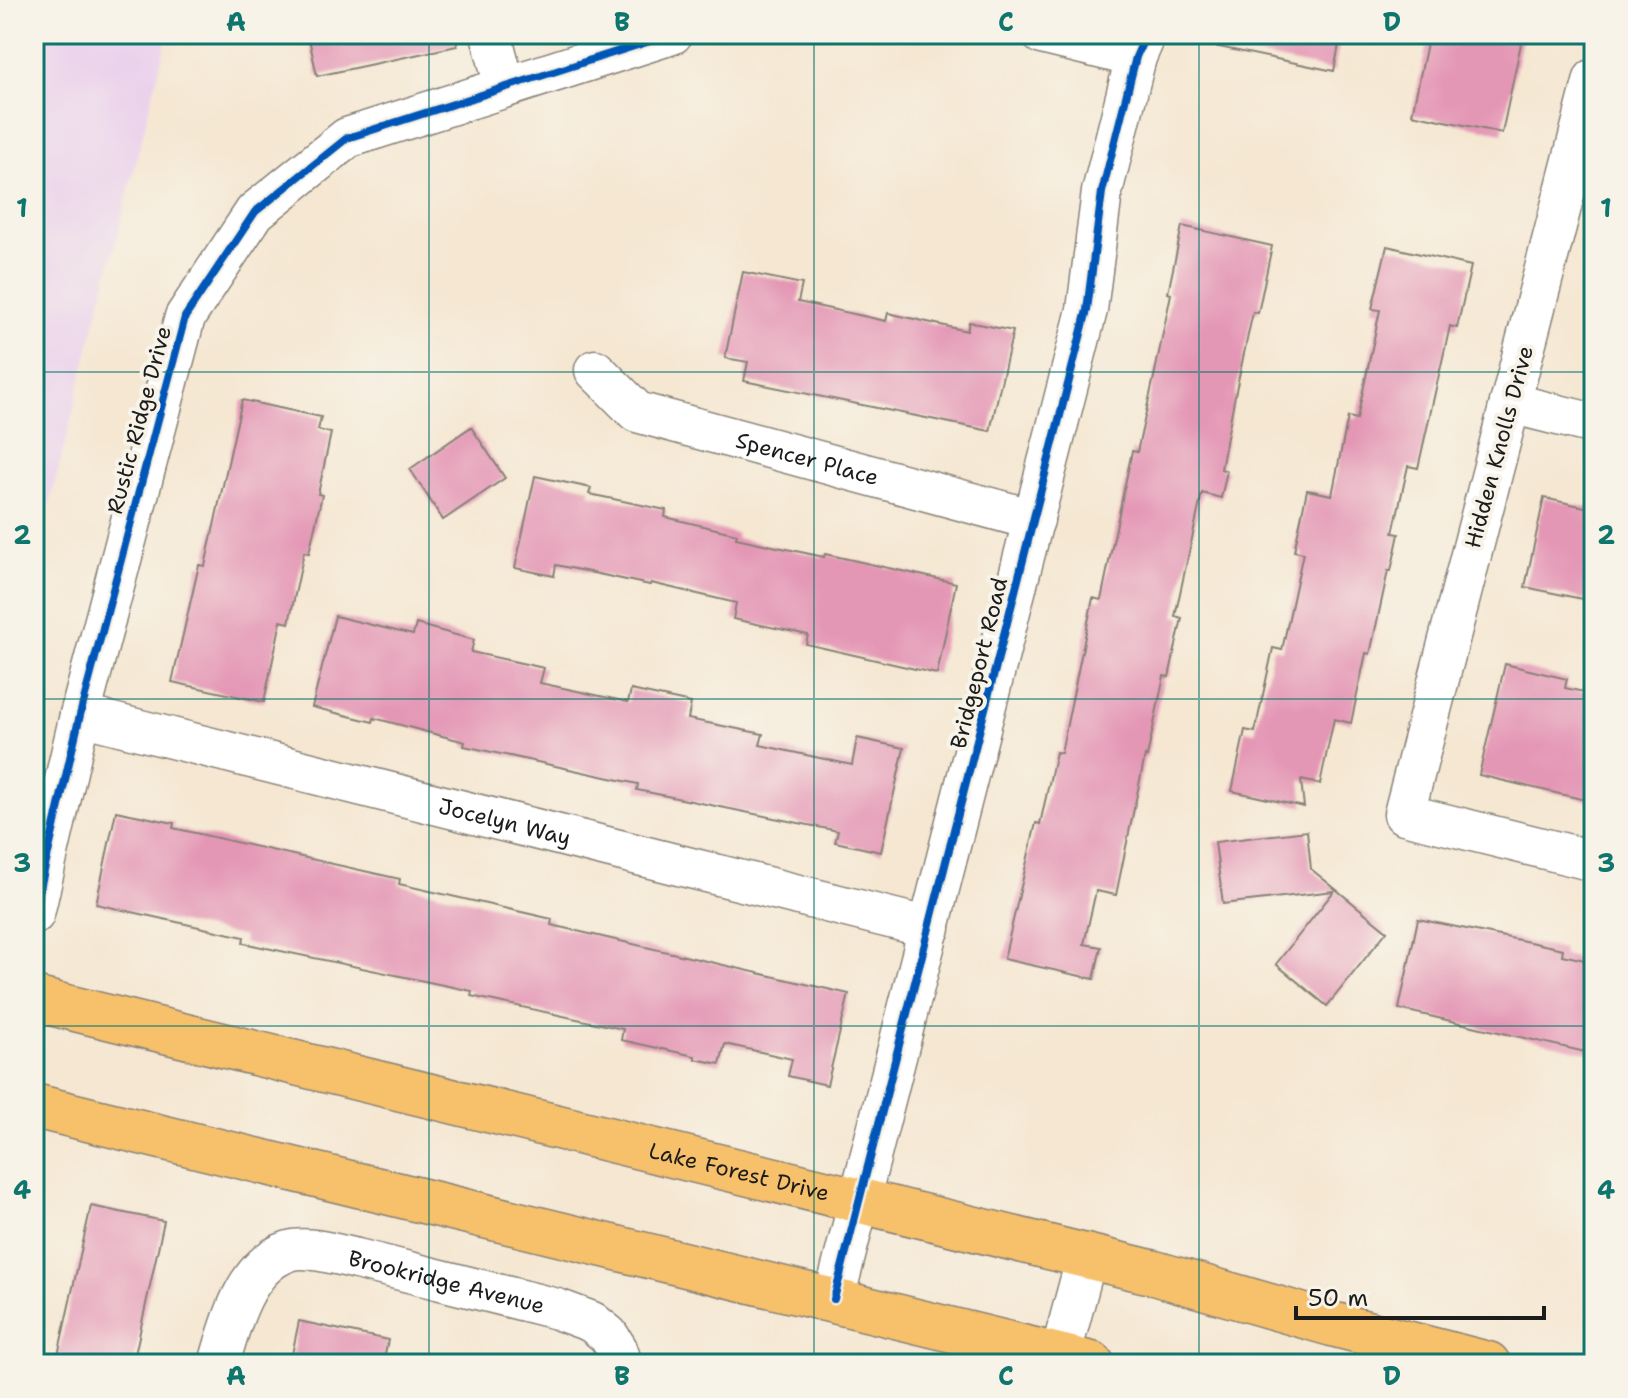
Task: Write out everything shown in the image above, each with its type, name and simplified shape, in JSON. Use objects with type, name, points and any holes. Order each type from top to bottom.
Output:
[{"type":"main road","name":"Lake Forest Drive","points":[[34,999],[1087,1256],[1488,1364]]},
{"type":"main road","points":[[34,1106],[834,1299],[1070,1361]]},
{"type":"street","points":[[491,34],[505,87]]},
{"type":"street","name":"Rustic Ridge Drive","points":[[34,914],[80,715],[185,317],[255,212],[347,138],[672,34]]},
{"type":"street","points":[[1042,34],[1141,46]]},
{"type":"street","name":"Bridgeport Road","points":[[834,1299],[1087,310],[1102,192],[1141,46]]},
{"type":"street","name":"Hidden Knolls Drive","points":[[1594,79],[1404,814],[1594,861]]},
{"type":"street","name":"Spencer Place","points":[[595,370],[637,412],[1034,520]]},
{"type":"street","points":[[1510,403],[1594,424]]},
{"type":"street","name":"Jocelyn Way","points":[[80,715],[930,928]]},
{"type":"street","name":"Brookridge Avenue","points":[[219,1364],[241,1302],[255,1276],[271,1260],[291,1250],[324,1251],[557,1309],[592,1322],[608,1335],[622,1364]]},
{"type":"street","points":[[1070,1361],[1087,1256]]},
{"type":"shaded area","points":[[34,34],[168,34],[34,566]]},
{"type":"building","points":[[308,34],[456,34],[457,46],[317,76]]},
{"type":"building","points":[[1215,34],[1341,34],[1334,71],[1214,46]]},
{"type":"building","points":[[1429,34],[1523,34],[1502,133],[1412,114]]},
{"type":"building","points":[[1182,226],[1272,246],[1258,313],[1253,312],[1235,395],[1221,469],[1227,471],[1221,498],[1202,493],[1175,616],[1182,618],[1169,677],[1164,676],[1116,895],[1096,891],[1084,944],[1101,947],[1094,979],[1004,959],[1036,823],[1040,824],[1056,752],[1061,753],[1093,598],[1101,600],[1132,451],[1137,452],[1171,294],[1168,293]]},
{"type":"building","points":[[1387,246],[1471,266],[1457,328],[1450,326],[1418,468],[1408,466],[1393,533],[1399,534],[1391,571],[1388,571],[1370,654],[1366,653],[1351,723],[1334,719],[1320,784],[1301,780],[1304,807],[1232,791],[1245,730],[1255,732],[1273,648],[1282,650],[1303,553],[1294,551],[1307,490],[1332,495],[1348,417],[1357,419],[1380,310],[1372,309]]},
{"type":"building","points":[[743,272],[802,284],[798,302],[886,321],[888,313],[967,331],[969,322],[1013,331],[990,431],[744,381],[748,362],[725,358]]},
{"type":"building","points":[[242,400],[321,417],[318,430],[331,433],[309,553],[304,552],[289,623],[281,621],[264,702],[172,682],[199,565],[205,566]]},
{"type":"building","points":[[471,427],[505,478],[443,520],[410,469]]},
{"type":"building","points":[[535,476],[591,488],[589,494],[666,510],[665,517],[737,534],[736,538],[956,583],[937,674],[806,644],[808,635],[733,619],[736,603],[556,565],[554,576],[515,568]]},
{"type":"building","points":[[1544,498],[1594,509],[1594,567],[1587,600],[1525,587]]},
{"type":"building","points":[[335,616],[413,635],[416,624],[474,640],[471,652],[544,668],[540,683],[628,702],[631,690],[691,703],[688,719],[763,734],[760,745],[852,765],[857,738],[904,748],[881,852],[835,842],[838,831],[637,790],[638,784],[464,746],[465,742],[374,718],[373,722],[312,707]]},
{"type":"building","points":[[1505,664],[1567,679],[1565,688],[1594,694],[1594,802],[1479,775]]},
{"type":"building","points":[[116,811],[174,823],[173,828],[400,879],[399,884],[552,919],[551,925],[849,994],[827,1085],[788,1076],[792,1059],[725,1044],[720,1064],[695,1059],[695,1056],[621,1040],[623,1029],[471,996],[472,991],[243,943],[244,937],[96,904]]},
{"type":"building","points":[[1307,831],[1311,869],[1387,931],[1327,1006],[1276,964],[1334,891],[1223,904],[1215,842]]},
{"type":"building","points":[[1418,919],[1563,949],[1562,955],[1594,962],[1594,1054],[1399,1009]]},
{"type":"building","points":[[91,1206],[164,1221],[133,1364],[56,1364]]},
{"type":"building","points":[[299,1321],[388,1340],[383,1364],[290,1364]]},
{"type":"cycle path","points":[[34,914],[80,715],[185,317],[255,212],[347,138],[672,34]]},
{"type":"cycle path","points":[[834,1299],[1087,310],[1102,192],[1136,57],[1146,34]]}]
